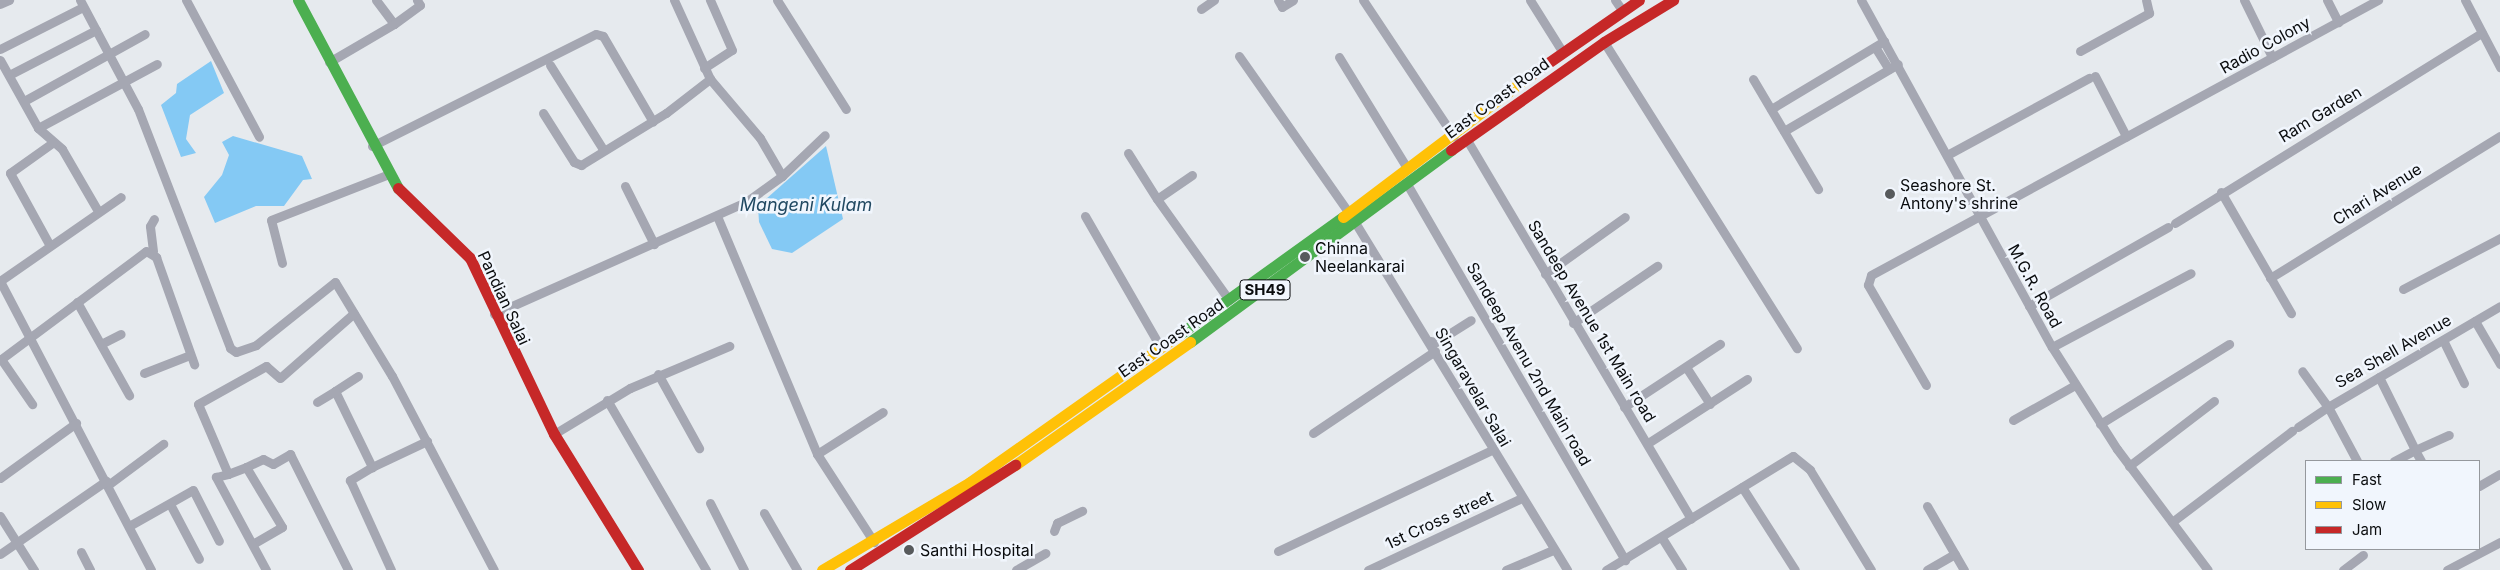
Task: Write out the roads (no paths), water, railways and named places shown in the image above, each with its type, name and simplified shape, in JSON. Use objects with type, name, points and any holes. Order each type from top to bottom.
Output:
[{"type":"main road","name":"Pandian Salai","points":[[298,0],[372,146],[389,174],[404,196],[470,258],[494,314],[554,434],[638,570]]},
{"type":"main road","name":"East Coast Road","points":[[850,570],[1041,449],[1317,252],[1350,216],[1407,168],[1562,51],[1639,0]]},
{"type":"main road","name":"East Coast Road","points":[[822,570],[874,542],[970,482],[1350,216],[1407,184],[1604,42],[1673,0]]},
{"type":"street","points":[[0,4],[9,0]]},
{"type":"street","points":[[186,0],[259,137]]},
{"type":"street","points":[[376,0],[394,24]]},
{"type":"street","points":[[330,62],[394,24],[420,5],[417,0]]},
{"type":"street","points":[[674,0],[710,79],[760,138],[782,176]]},
{"type":"street","points":[[704,68],[732,50],[710,0]]},
{"type":"street","points":[[777,0],[846,109]]},
{"type":"street","points":[[1201,9],[1214,0]]},
{"type":"street","points":[[1278,0],[1282,6],[1293,0]]},
{"type":"street","name":"Sandeep Avenue 1st Main road","points":[[1363,0],[1452,134],[1463,142],[1648,444],[1691,519]]},
{"type":"street","points":[[1530,0],[1562,51]]},
{"type":"street","points":[[1616,0],[1622,10]]},
{"type":"street","name":"M.G.R. Road","points":[[1861,0],[2075,386],[2129,466],[2208,570]]},
{"type":"street","points":[[2080,51],[2149,13],[2146,0]]},
{"type":"street","points":[[2244,0],[2272,58]]},
{"type":"street","points":[[2327,0],[2338,22]]},
{"type":"street","name":"Radio Colony","points":[[1926,384],[1868,278],[2378,0]]},
{"type":"street","points":[[2464,0],[2500,68]]},
{"type":"street","points":[[0,49],[82,3],[123,82],[187,227],[232,350],[251,348],[280,330],[332,282],[354,313],[427,441],[494,570]]},
{"type":"street","points":[[9,75],[96,30]]},
{"type":"street","name":"Ram Garden","points":[[2029,306],[2171,225],[2482,33]]},
{"type":"street","points":[[24,101],[145,34]]},
{"type":"street","points":[[372,146],[478,96],[582,37],[596,34],[604,36],[653,122]]},
{"type":"street","points":[[1771,109],[1884,41]]},
{"type":"street","points":[[1604,42],[1797,348]]},
{"type":"street","points":[[1875,47],[1889,70]]},
{"type":"street","name":"Singaravelar Salai","points":[[1238,56],[1350,216],[1430,341],[1492,450],[1567,570]]},
{"type":"street","points":[[1339,57],[1407,168]]},
{"type":"street","points":[[0,60],[38,128],[52,143],[62,149],[98,211]]},
{"type":"street","points":[[38,128],[157,64]]},
{"type":"street","points":[[1784,131],[1898,64]]},
{"type":"street","points":[[550,65],[603,149]]},
{"type":"street","points":[[1947,155],[2092,77],[2126,136]]},
{"type":"street","points":[[543,113],[577,165],[653,122],[710,79]]},
{"type":"street","points":[[1753,80],[1818,189]]},
{"type":"street","points":[[494,314],[717,216],[782,176],[825,135]]},
{"type":"street","name":"Chari Avenue","points":[[2270,278],[2500,136]]},
{"type":"street","points":[[49,244],[10,173],[52,143]]},
{"type":"street","points":[[1128,154],[1157,199],[1228,300]]},
{"type":"street","points":[[282,263],[270,224],[274,218],[389,174]]},
{"type":"street","points":[[1157,199],[1192,175]]},
{"type":"street","name":"Sandeep Avenu 2nd Main road","points":[[1407,184],[1625,560]]},
{"type":"street","points":[[625,186],[654,244]]},
{"type":"street","points":[[2222,192],[2290,313]]},
{"type":"street","points":[[121,197],[49,244],[0,281],[76,423],[151,570]]},
{"type":"street","points":[[717,216],[817,454],[874,542]]},
{"type":"street","points":[[1085,216],[1161,348]]},
{"type":"street","points":[[1545,274],[1625,217]]},
{"type":"street","points":[[144,373],[192,360],[153,252],[150,226],[154,219]]},
{"type":"street","points":[[2403,289],[2500,238]]},
{"type":"street","points":[[32,404],[1,359],[146,250],[153,252]]},
{"type":"street","points":[[1574,323],[1657,266]]},
{"type":"street","points":[[2052,347],[2191,273]]},
{"type":"street","points":[[77,302],[129,395]]},
{"type":"street","name":"Sea Shell Avenue","points":[[2356,460],[2328,407],[2500,306]]},
{"type":"street","points":[[228,474],[198,404],[266,366],[280,378],[354,313]]},
{"type":"street","points":[[1430,341],[1436,342],[1471,320]]},
{"type":"street","points":[[2475,321],[2500,364]]},
{"type":"street","points":[[101,344],[120,334]]},
{"type":"street","points":[[2443,340],[2464,383]]},
{"type":"street","points":[[1624,407],[1720,344]]},
{"type":"street","points":[[2100,424],[2229,344]]},
{"type":"street","points":[[554,434],[607,400],[658,374],[729,346]]},
{"type":"street","points":[[1313,433],[1435,351]]},
{"type":"street","points":[[1686,367],[1710,404]]},
{"type":"street","points":[[2172,522],[2295,429],[2328,407],[2302,371]]},
{"type":"street","points":[[658,374],[699,448]]},
{"type":"street","points":[[317,402],[358,376]]},
{"type":"street","points":[[2378,377],[2420,460]]},
{"type":"street","points":[[1648,444],[1747,380]]},
{"type":"street","points":[[2013,420],[2075,386]]},
{"type":"street","points":[[335,391],[372,467]]},
{"type":"street","points":[[607,400],[706,570]]},
{"type":"street","points":[[2129,466],[2214,401]]},
{"type":"street","points":[[817,454],[883,412]]},
{"type":"street","points":[[0,478],[76,423]]},
{"type":"street","points":[[2396,460],[2449,434]]},
{"type":"street","points":[[391,570],[350,480],[372,467],[427,441]]},
{"type":"street","points":[[0,554],[18,540],[107,483],[163,444]]},
{"type":"street","points":[[1278,551],[1492,450]]},
{"type":"street","points":[[266,570],[216,477],[263,459],[273,464],[290,454],[348,570]]},
{"type":"street","points":[[1606,570],[1662,538],[1782,459],[1799,458],[1870,570]]},
{"type":"street","points":[[246,467],[282,528],[252,544]]},
{"type":"street","points":[[2480,485],[2500,474]]},
{"type":"street","points":[[1742,487],[1795,570]]},
{"type":"street","points":[[129,526],[193,490],[219,541]]},
{"type":"street","name":"1st Cross street","points":[[1368,570],[1522,498]]},
{"type":"street","points":[[170,504],[198,559]]},
{"type":"street","points":[[710,504],[744,570]]},
{"type":"street","points":[[1928,506],[1964,570]]},
{"type":"street","points":[[1054,531],[1057,523],[1082,511]]},
{"type":"street","points":[[764,513],[797,570]]},
{"type":"street","points":[[0,516],[18,540],[34,570]]},
{"type":"street","points":[[1662,538],[1682,570]]},
{"type":"street","points":[[2447,570],[2500,543]]},
{"type":"street","points":[[1506,570],[1554,550]]},
{"type":"street","points":[[81,552],[90,570]]},
{"type":"street","points":[[1016,570],[1045,553]]},
{"type":"street","points":[[1927,570],[1955,554]]},
{"type":"street","points":[[2344,570],[2363,555]]},
{"type":"water","points":[[211,61],[224,93],[190,115],[186,139],[196,153],[181,157],[161,105],[176,93],[177,84]]},
{"type":"water","points":[[233,136],[302,156],[312,179],[303,180],[284,206],[256,206],[215,223],[204,197],[222,175],[229,155],[222,142]]},
{"type":"water","name":"Mangeni Kulam","points":[[826,146],[843,219],[792,253],[772,249],[759,222],[758,206]]},
{"type":"place","name":"Seashore St. Antony's shrine","points":[[1890,194]]},
{"type":"place","name":"Chinna Neelankarai","points":[[1305,257]]},
{"type":"place","name":"Santhi Hospital","points":[[909,550]]}]
